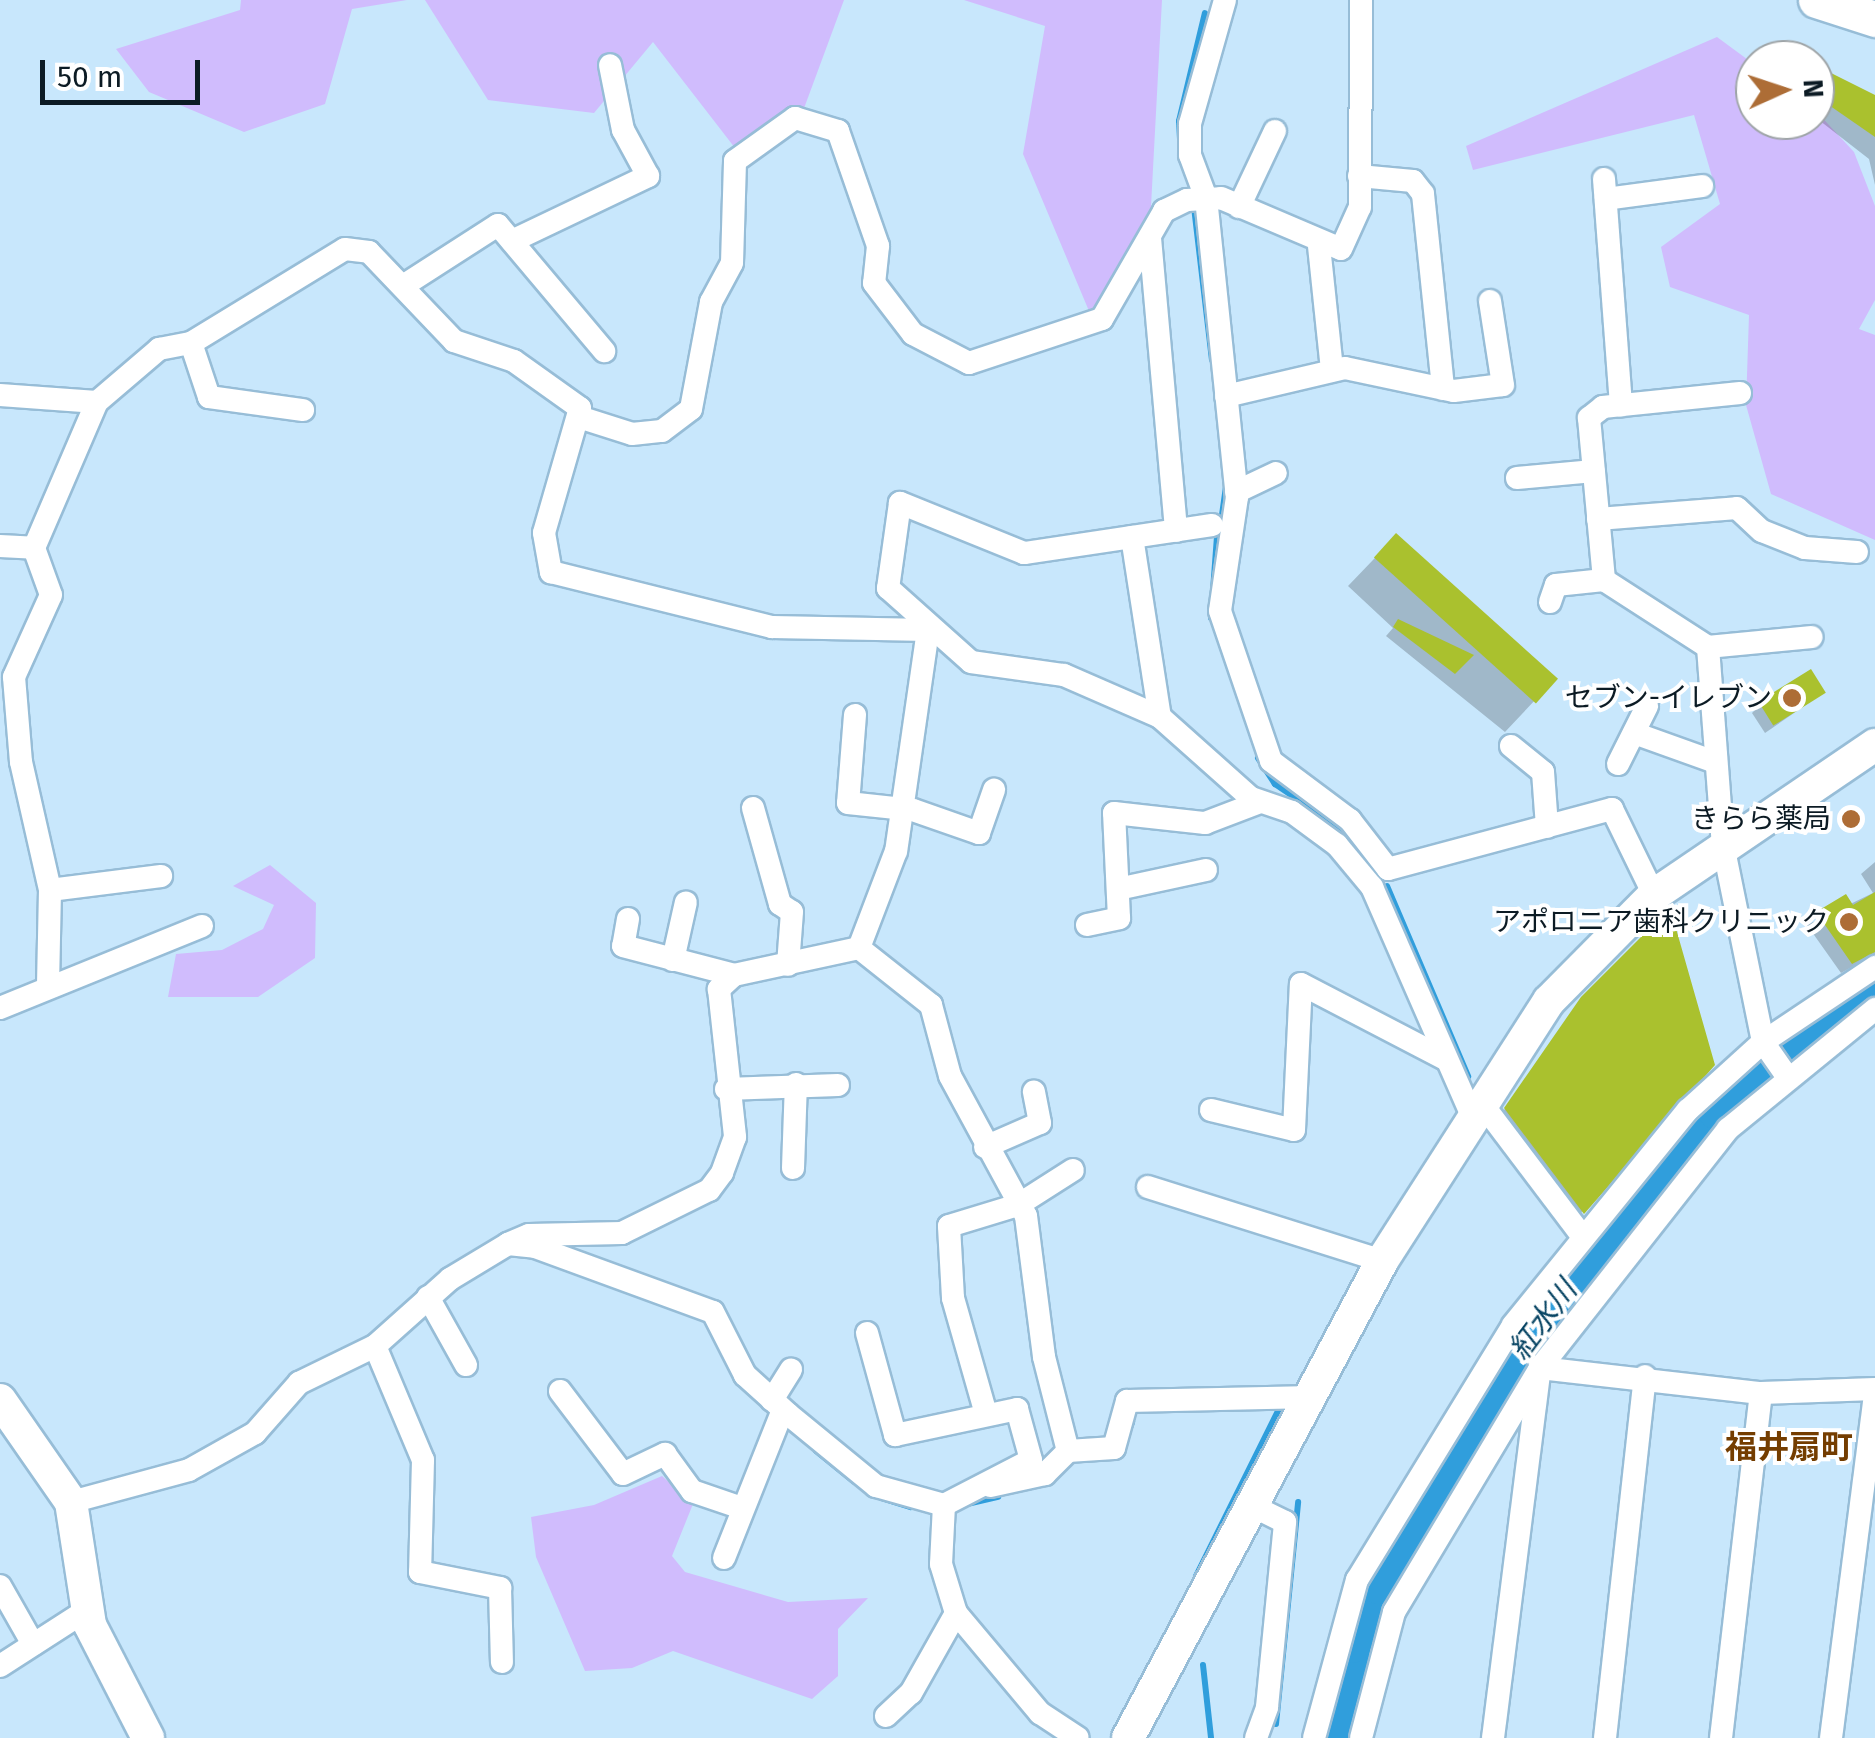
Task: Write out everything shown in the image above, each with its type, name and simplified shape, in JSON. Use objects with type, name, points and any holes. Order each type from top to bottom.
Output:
[{"type":"main road","points":[[1816,0],[1875,19]]},
{"type":"street","points":[[1225,0],[1190,124],[1206,198],[1236,492],[1220,612],[1285,778],[1350,820],[1388,869],[1612,809],[1654,895]]},
{"type":"street","points":[[582,418],[662,432],[691,409],[711,302],[732,264],[735,161],[796,118],[838,131],[878,246],[874,283],[913,334],[969,363],[1094,324],[1164,212],[1206,198],[1238,207],[1319,246],[1349,245],[1359,176],[1361,0]]},
{"type":"street","points":[[512,242],[648,176],[624,130],[610,65]]},
{"type":"street","points":[[1238,207],[1275,131]]},
{"type":"street","points":[[1359,176],[1413,181],[1423,194],[1442,389]]},
{"type":"street","points":[[1621,404],[1605,189],[1702,186]]},
{"type":"street","points":[[406,284],[498,226],[604,351]]},
{"type":"street","points":[[1150,238],[1176,530]]},
{"type":"street","points":[[1319,246],[1332,370]]},
{"type":"street","points":[[48,984],[50,890],[21,762],[14,677],[51,596],[34,548],[98,402],[159,349],[191,343],[345,249],[379,255],[454,342],[514,361],[575,401],[582,418]]},
{"type":"street","points":[[1226,396],[1332,370],[1442,389],[1503,385],[1490,301]]},
{"type":"street","points":[[191,343],[209,398],[303,410]]},
{"type":"street","points":[[1604,580],[1588,418],[1621,404],[1740,392]]},
{"type":"street","points":[[0,396],[98,402]]},
{"type":"street","points":[[582,418],[556,467],[544,533],[551,572],[772,626],[928,630]]},
{"type":"street","points":[[1517,478],[1594,470]]},
{"type":"street","points":[[1236,492],[1276,473]]},
{"type":"street","points":[[1212,525],[1024,553],[900,503],[888,588],[928,630],[986,669],[1064,675],[1160,717],[1260,802],[1312,825],[1372,887],[1445,1059],[1475,1107],[1582,1237]]},
{"type":"street","points":[[1598,520],[1738,508],[1762,531],[1805,548],[1857,552]]},
{"type":"street","points":[[1132,537],[1160,717]]},
{"type":"street","points":[[0,546],[34,548]]},
{"type":"street","points":[[1550,602],[1556,585],[1604,580],[1708,647],[1812,637]]},
{"type":"street","points":[[859,948],[890,878],[928,630]]},
{"type":"street","points":[[1708,647],[1723,845],[1765,1044],[1784,1072]]},
{"type":"street","points":[[1618,764],[1646,706]]},
{"type":"street","points":[[855,715],[848,803],[900,808],[976,843],[994,790]]},
{"type":"street","points":[[1634,733],[1715,762]]},
{"type":"street","points":[[1511,746],[1543,772],[1548,826]]},
{"type":"street","points":[[1128,1738],[1256,1508],[1382,1260],[1475,1107],[1550,1001],[1654,895],[1875,746]]},
{"type":"street","points":[[1088,925],[1119,918],[1114,813],[1205,823],[1260,802]]},
{"type":"street","points":[[753,808],[780,904],[792,912],[788,965]]},
{"type":"street","points":[[743,860],[768,860]]},
{"type":"street","points":[[1118,889],[1206,870]]},
{"type":"street","points":[[50,890],[161,876]]},
{"type":"street","points":[[672,960],[686,902]]},
{"type":"street","points":[[628,919],[623,946],[734,974],[859,948]]},
{"type":"street","points":[[0,1008],[48,984],[202,926]]},
{"type":"street","points":[[859,948],[931,1005],[950,1076],[1018,1205],[1068,1451]]},
{"type":"street","points":[[1314,1738],[1357,1580],[1461,1401],[1582,1237],[1688,1110],[1765,1044],[1875,967]]},
{"type":"street","points":[[71,1502],[190,1470],[256,1433],[299,1383],[375,1346],[428,1298],[508,1244],[529,1235],[622,1233],[709,1190],[733,1150],[716,998],[734,974]]},
{"type":"street","points":[[1211,1110],[1294,1130],[1301,984],[1445,1059]]},
{"type":"street","points":[[1362,1738],[1394,1612],[1540,1368],[1728,1129],[1784,1072],[1875,1009]]},
{"type":"street","points":[[793,1168],[796,1084]]},
{"type":"street","points":[[726,1089],[838,1085]]},
{"type":"street","points":[[985,1147],[1040,1124],[1034,1092]]},
{"type":"street","points":[[986,1414],[953,1298],[949,1226],[1018,1205],[1074,1170]]},
{"type":"street","points":[[1148,1187],[1382,1260]]},
{"type":"street","points":[[508,1244],[713,1312],[745,1375],[778,1405],[876,1486],[944,1504],[990,1486],[1045,1474],[1068,1451],[1114,1448],[1127,1400],[1313,1396]]},
{"type":"street","points":[[428,1298],[466,1364]]},
{"type":"street","points":[[868,1333],[895,1435],[1016,1409],[1031,1460],[990,1486]]},
{"type":"street","points":[[375,1346],[423,1460],[420,1572],[500,1588],[502,1662]]},
{"type":"street","points":[[724,1558],[778,1405],[790,1384],[790,1368]]},
{"type":"street","points":[[1540,1368],[1645,1376],[1761,1393],[1875,1392],[1868,1490],[1850,1586],[1832,1738]]},
{"type":"street","points":[[1493,1738],[1540,1368]]},
{"type":"street","points":[[1605,1738],[1645,1376]]},
{"type":"street","points":[[560,1391],[623,1474],[665,1454],[692,1491],[742,1508]]},
{"type":"street","points":[[1721,1738],[1761,1393]]},
{"type":"street","points":[[0,1400],[71,1502],[87,1610],[148,1738]]},
{"type":"street","points":[[944,1504],[943,1576],[956,1613],[1040,1713],[1078,1738]]},
{"type":"street","points":[[1256,1508],[1285,1522],[1268,1707],[1256,1738]]},
{"type":"street","points":[[0,1586],[33,1644]]},
{"type":"street","points":[[1850,1586],[1875,1588]]},
{"type":"street","points":[[0,1666],[87,1610]]},
{"type":"street","points":[[886,1716],[911,1693],[956,1613]]},
{"type":"shaded area","points":[[241,0],[407,0],[352,9],[325,104],[244,132],[149,92],[116,49],[240,10]]},
{"type":"shaded area","points":[[425,0],[844,0],[803,111],[735,148],[653,42],[594,113],[488,100]]},
{"type":"shaded area","points":[[964,0],[1162,0],[1150,225],[1119,287],[1089,311],[1023,154],[1045,26]]},
{"type":"shaded area","points":[[1717,37],[1735,50],[1735,140],[1835,140],[1835,132],[1854,152],[1875,206],[1875,300],[1859,329],[1875,335],[1875,540],[1771,494],[1746,405],[1749,315],[1670,287],[1661,247],[1720,204],[1694,115],[1473,170],[1466,146]]},
{"type":"shaded area","points":[[270,865],[316,903],[315,958],[258,997],[168,997],[176,954],[222,950],[263,929],[274,905],[233,886]]},
{"type":"shaded area","points":[[662,1476],[693,1504],[672,1556],[685,1572],[788,1602],[868,1598],[838,1629],[838,1676],[812,1699],[673,1651],[632,1668],[585,1671],[536,1557],[531,1517],[594,1505]]},
{"type":"building","points":[[1835,75],[1875,95],[1875,137],[1835,109]]},
{"type":"building","points":[[1396,533],[1558,679],[1536,703],[1374,558]]},
{"type":"building","points":[[1398,619],[1474,655],[1455,674],[1393,627]]},
{"type":"building","name":"セブン-イレブン","points":[[1811,669],[1826,693],[1773,726],[1758,702]]},
{"type":"building","name":"アポロニア歯科クリニック","points":[[1875,892],[1875,952],[1852,964],[1816,912],[1846,894],[1853,905]]},
{"type":"building","points":[[1673,918],[1715,1065],[1584,1214],[1504,1108],[1581,997],[1648,930],[1654,935]]},
{"type":"waterway","points":[[1181,158],[1179,121],[1205,13]]},
{"type":"waterway","points":[[1194,207],[1212,360]]},
{"type":"waterway","points":[[1221,522],[1226,487]]},
{"type":"waterway","points":[[1211,618],[1217,536]]},
{"type":"waterway","points":[[1258,758],[1275,784],[1346,832]]},
{"type":"waterway","points":[[1387,886],[1468,1076]]},
{"type":"waterway","name":"紅水川","points":[[1336,1738],[1352,1644],[1378,1585],[1539,1320],[1716,1110],[1875,988]]},
{"type":"waterway","points":[[1196,1576],[1280,1407]]},
{"type":"waterway","points":[[1121,1451],[1132,1422]]},
{"type":"waterway","points":[[816,1451],[853,1481]]},
{"type":"waterway","points":[[967,1504],[998,1497]]},
{"type":"waterway","points":[[881,1498],[911,1507]]},
{"type":"waterway","points":[[1276,1724],[1298,1502]]},
{"type":"waterway","points":[[1203,1665],[1211,1738]]},
{"type":"place","name":"セブン-イレブン","points":[[1792,698]]},
{"type":"place","name":"きらら薬局","points":[[1851,819]]},
{"type":"place","name":"アポロニア歯科クリニック","points":[[1849,922]]},
{"type":"district","name":"福井扇町","points":[[1789,1447]]}]
